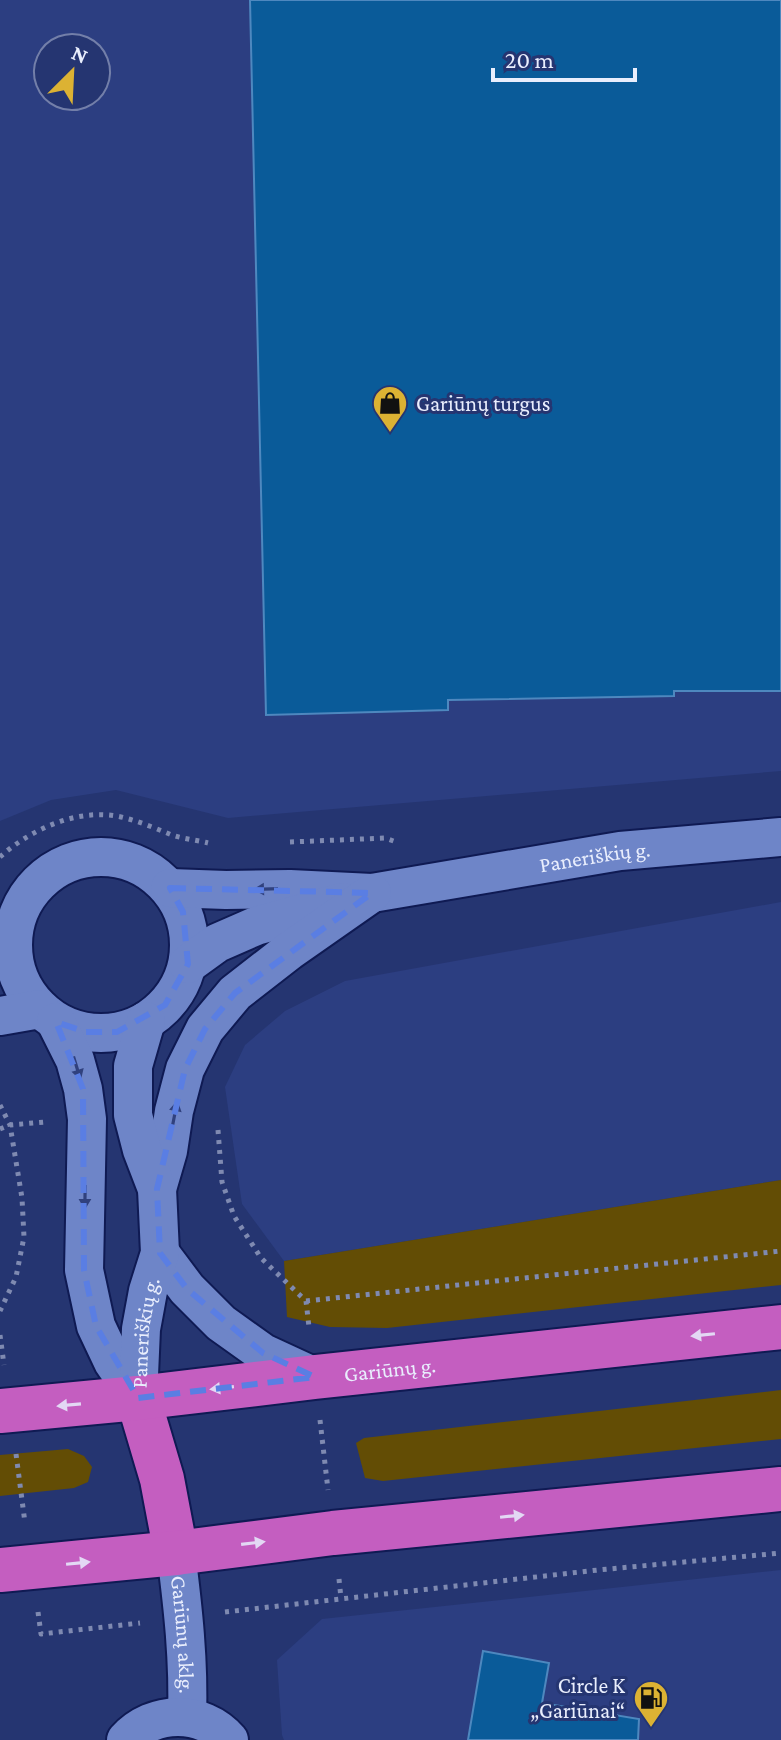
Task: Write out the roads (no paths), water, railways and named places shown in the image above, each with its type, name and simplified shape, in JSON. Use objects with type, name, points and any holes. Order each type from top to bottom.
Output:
[{"type":"highway","name":"Gariūnų g.","points":[[5,1410],[781,1327]]},
{"type":"highway","points":[[138,1398],[162,1479],[176,1553]]},
{"type":"highway","points":[[16,1569],[333,1533],[781,1489]]},
{"type":"street","name":"Paneriškių g.","points":[[170,888],[372,893],[620,851],[781,837]]},
{"type":"street","name":"Paneriškių g.","points":[[48,1016],[86,1032],[117,1032],[146,1021],[172,996],[188,964],[190,937],[183,912],[170,888],[150,871],[127,860],[101,855],[75,859],[52,870],[32,888],[6,939],[21,985],[48,1016],[75,1060],[87,1119],[84,1270],[96,1326],[113,1362],[138,1398]]},
{"type":"street","points":[[188,964],[217,943],[256,926],[372,893]]},
{"type":"street","points":[[157,1189],[185,1069],[205,1029],[235,993],[372,893]]},
{"type":"street","points":[[0,1016],[48,1016]]},
{"type":"street","name":"Paneriškių g.","points":[[138,1398],[141,1329],[148,1291],[160,1253],[157,1189],[133,1115],[133,1066],[146,1021]]},
{"type":"street","points":[[160,1253],[187,1289],[221,1323],[263,1353],[315,1377]]},
{"type":"street","name":"Gariūnų aklg.","points":[[176,1553],[185,1617],[187,1717]]},
{"type":"street","name":"Gariūnų aklg.","points":[[126,1740],[146,1724],[166,1717],[187,1717],[206,1723],[229,1740]]},
{"type":"place","name":"Gariūnų turgus","points":[[390,434]]},
{"type":"place","name":"Circle K „Gariūnai“","points":[[651,1729]]}]
